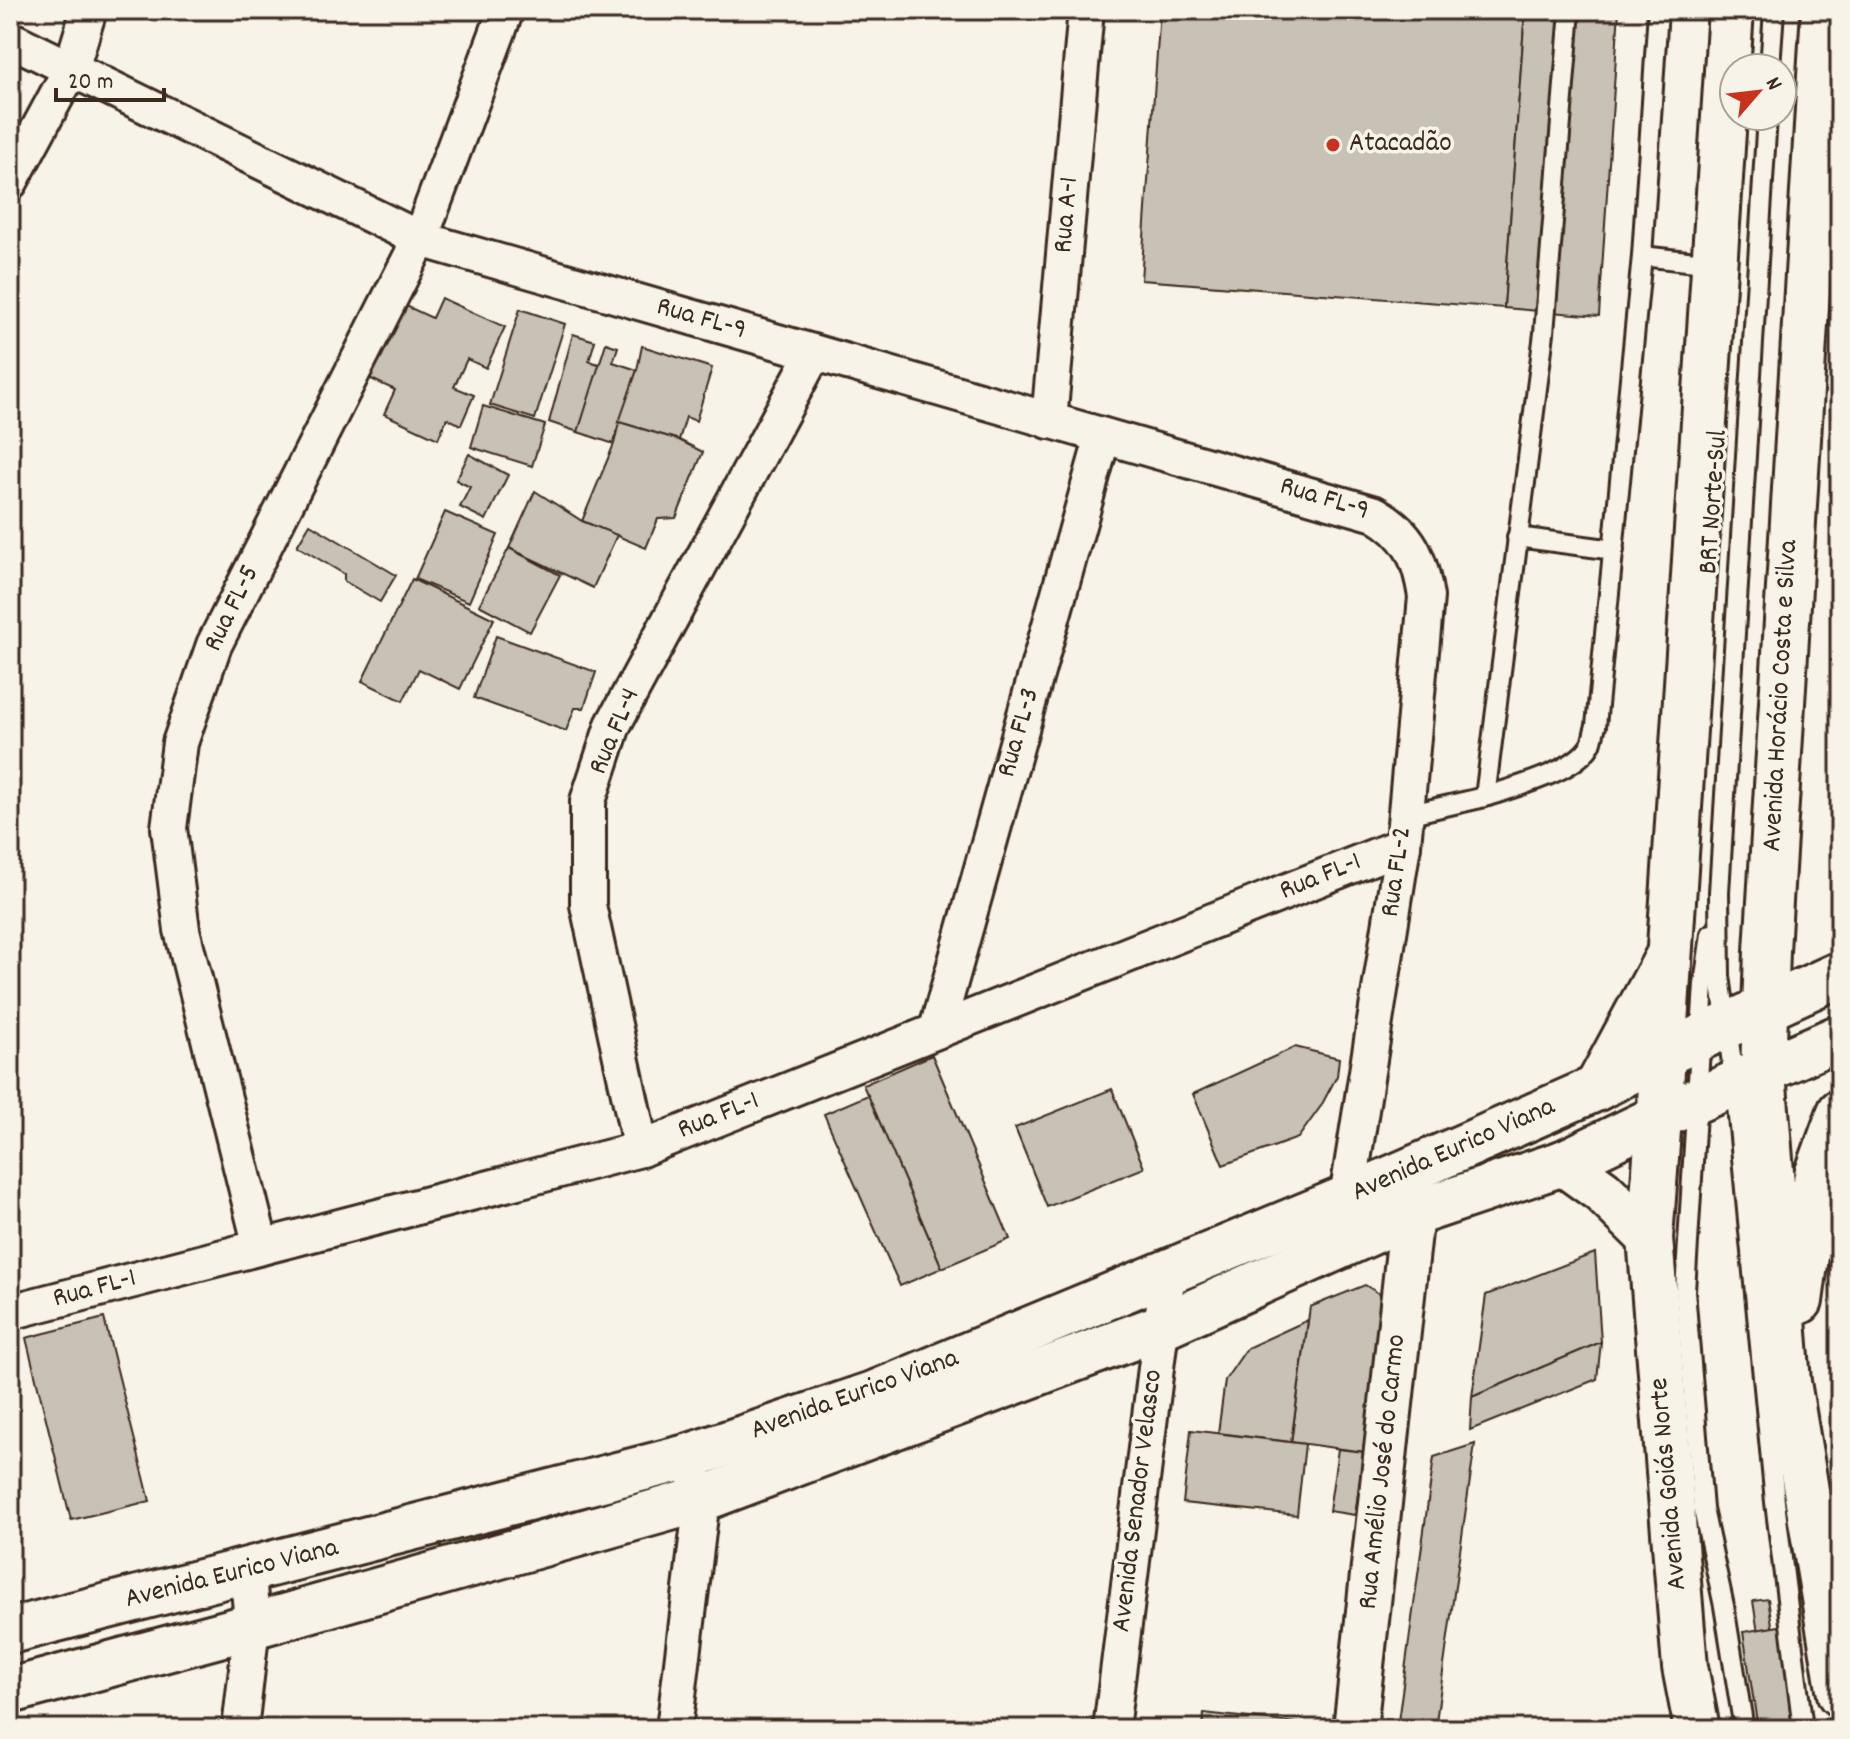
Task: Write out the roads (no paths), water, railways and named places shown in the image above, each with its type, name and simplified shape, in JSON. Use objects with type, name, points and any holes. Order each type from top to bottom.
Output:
[{"type":"main road","name":"Avenida Horácio Costa e Silva","points":[[1650,1238],[1713,1094],[1713,1032],[1667,958],[1731,10]]},
{"type":"main road","name":"Avenida Horácio Costa e Silva","points":[[1788,1382],[1713,1094],[1713,1032],[1824,10]]},
{"type":"main road","points":[[1597,1088],[1667,958]]},
{"type":"main road","name":"Avenida Eurico Viana","points":[[10,1631],[687,1457],[873,1394],[1347,1198],[1597,1088],[1840,974]]},
{"type":"main road","name":"Avenida Eurico Viana","points":[[10,1691],[702,1499],[1160,1327],[1412,1214],[1563,1163],[1840,1037]]},
{"type":"main road","points":[[1840,1112],[1817,1175],[1788,1382],[1840,1694]]},
{"type":"main road","points":[[1563,1163],[1602,1191],[1650,1238]]},
{"type":"main road","name":"Avenida Goiás Norte","points":[[1650,1238],[1685,1667],[1697,1729]]},
{"type":"street","points":[[10,182],[71,69],[89,10]]},
{"type":"street","name":"Rua FL-5","points":[[261,1247],[182,930],[169,828],[180,743],[214,645],[420,239],[506,10]]},
{"type":"street","name":"Rua A-1","points":[[1049,421],[1086,10]]},
{"type":"street","name":"Rua FL-9","points":[[10,39],[420,239],[1375,514],[1396,526],[1410,545]]},
{"type":"street","name":"Rua FL-4","points":[[641,1149],[588,905],[588,801],[613,725],[814,353]]},
{"type":"street","name":"Rua FL-3","points":[[937,1029],[1103,436]]},
{"type":"street","name":"Rua FL-2","points":[[1347,1198],[1405,830],[1426,597],[1422,569],[1410,545]]},
{"type":"street","name":"Rua FL-1","points":[[10,1312],[641,1149],[937,1029],[1405,830]]},
{"type":"street","name":"Rua Amélio José do Carmo","points":[[1355,1729],[1412,1214]]},
{"type":"street","name":"Avenida Senador Velasco","points":[[1111,1729],[1168,1272]]},
{"type":"street","points":[[674,1729],[702,1499],[687,1457]]},
{"type":"street","points":[[240,1729],[252,1626],[248,1572]]},
{"type":"lane","points":[[1485,797],[1544,333],[1570,10]]},
{"type":"lane","points":[[1405,830],[1549,775],[1576,759],[1590,745],[1596,726],[1642,256],[1658,10]]},
{"type":"lane","points":[[1771,52],[1774,10]]},
{"type":"lane","name":"BRT Norte-Sul","points":[[1719,892],[1766,132]]},
{"type":"lane","points":[[1642,256],[1716,264]]},
{"type":"lane","points":[[1517,537],[1614,550]]},
{"type":"lane","points":[[1713,1032],[1720,976],[1719,892]]},
{"type":"lane","points":[[1713,1032],[1705,969],[1719,892]]},
{"type":"lane","points":[[1713,1094],[1685,1291],[1703,1509],[1724,1606],[1744,1729]]},
{"type":"lane","points":[[1713,1094],[1775,1502],[1803,1729]]},
{"type":"place","name":"Atacadão","points":[[1333,145]]}]
